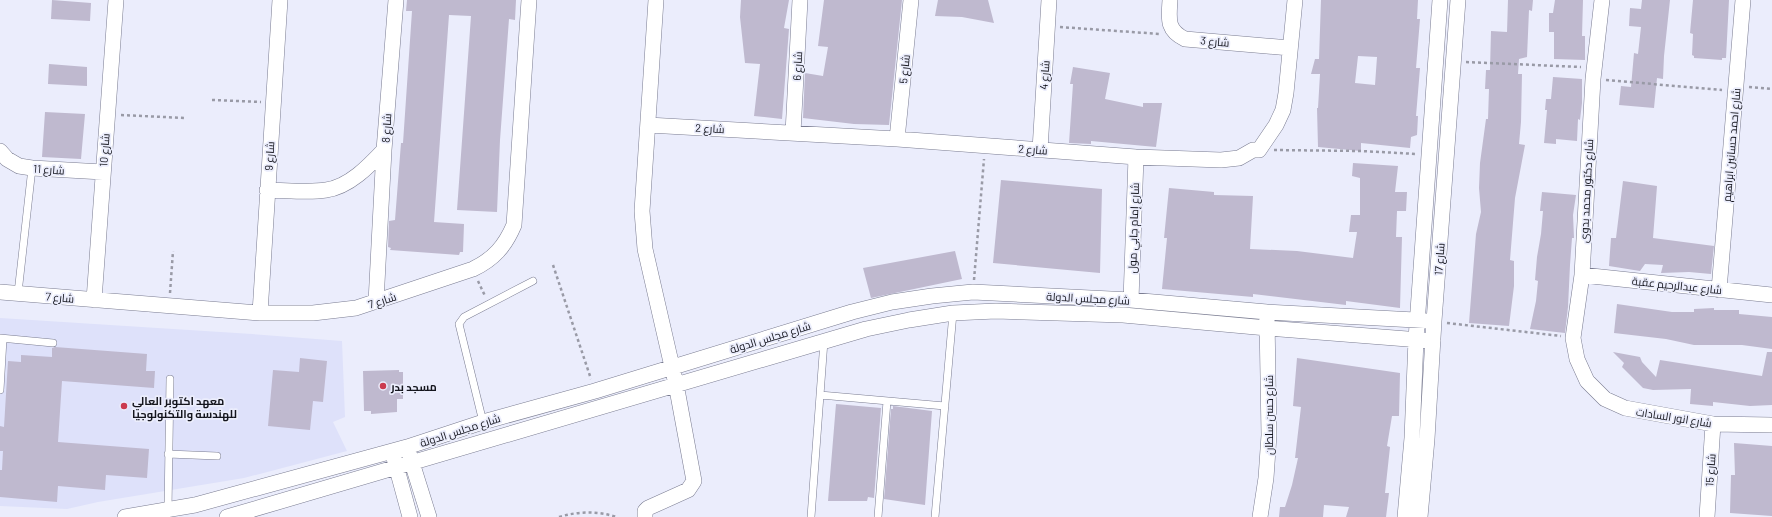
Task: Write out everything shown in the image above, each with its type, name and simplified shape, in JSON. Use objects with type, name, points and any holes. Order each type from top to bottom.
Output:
[{"type":"street","name":"شارع 10","points":[[94,300],[116,0]]},
{"type":"street","name":"شارع 9","points":[[260,313],[280,0]]},
{"type":"street","name":"شارع 8","points":[[267,190],[327,190],[343,184],[358,175],[384,150],[396,0]]},
{"type":"street","name":"شارع 7","points":[[0,292],[260,313],[334,312],[356,308],[376,302],[473,269],[487,262],[499,252],[508,239],[514,225],[529,0]]},
{"type":"street","points":[[644,517],[645,511],[648,508],[688,490],[694,481],[676,384],[642,230],[656,0]]},
{"type":"street","name":"شارع 6","points":[[793,133],[800,0]]},
{"type":"street","name":"شارع 5","points":[[897,138],[911,0]]},
{"type":"street","name":"شارع 4","points":[[1040,150],[1049,0]]},
{"type":"street","points":[[1170,0],[1170,26],[1177,35]]},
{"type":"street","points":[[1259,150],[1276,125],[1283,110],[1295,0]]},
{"type":"street","name":"شارع 17","points":[[1405,517],[1412,438],[1416,339],[1440,0]]},
{"type":"street","name":"شارع 17","points":[[1420,517],[1458,0]]},
{"type":"street","name":"شارع دكتور محمد بدوى","points":[[1586,381],[1577,358],[1573,338],[1582,275],[1594,73],[1602,0]]},
{"type":"street","name":"شارع احمد حسانين ابراهيم","points":[[1719,290],[1743,0]]},
{"type":"street","name":"شارع 3","points":[[1177,35],[1185,39],[1290,48]]},
{"type":"street","name":"شارع 2","points":[[648,125],[897,138],[986,147],[1136,157],[1221,160],[1239,158],[1253,150],[1259,150]]},
{"type":"street","points":[[376,302],[384,150]]},
{"type":"street","name":"شارع 11","points":[[0,151],[7,159],[19,166],[103,172]]},
{"type":"street","name":"شارع إمام جابي مول","points":[[1131,300],[1136,157]]},
{"type":"street","name":"شارع عبدالرحيم عقبة","points":[[1582,275],[1772,295]]},
{"type":"street","name":"شارع مجلس الدولة","points":[[125,517],[168,511],[195,505],[407,447],[483,422],[595,391],[859,310],[892,302],[932,296],[973,292],[1131,300],[1267,312],[1434,321]]},
{"type":"street","name":"شارع مجلس الدولة","points":[[227,517],[397,468],[824,340],[908,320],[953,313],[996,311],[1123,315],[1433,341]]},
{"type":"street","name":"شارع حسن سلطان","points":[[1260,517],[1266,478],[1269,435],[1267,312]]},
{"type":"street","name":"شارع انور السادات","points":[[1586,381],[1605,399],[1625,408],[1713,424],[1772,425]]},
{"type":"street","name":"شارع 15","points":[[1707,517],[1713,424]]},
{"type":"street","points":[[407,447],[413,462],[429,517]]},
{"type":"street","points":[[392,451],[410,517]]},
{"type":"lane","points":[[18,293],[32,168]]},
{"type":"lane","points":[[483,422],[459,324],[464,317],[533,281]]},
{"type":"lane","points":[[935,517],[953,313]]},
{"type":"lane","points":[[0,390],[1,338],[52,343]]},
{"type":"lane","points":[[811,517],[824,340]]},
{"type":"lane","points":[[168,511],[170,379]]},
{"type":"lane","points":[[820,395],[945,406]]},
{"type":"lane","points":[[878,517],[887,401]]},
{"type":"lane","points":[[168,454],[217,456]]},
{"type":"path","points":[[1047,26],[1177,35]]},
{"type":"path","points":[[1454,61],[1594,73],[1736,89],[1772,89]]},
{"type":"path","points":[[212,100],[273,103]]},
{"type":"path","points":[[107,114],[185,118]]},
{"type":"path","points":[[973,292],[986,147]]},
{"type":"path","points":[[1259,150],[1361,151],[1430,155]]},
{"type":"path","points":[[170,306],[173,251]]},
{"type":"path","points":[[553,265],[595,391]]},
{"type":"path","points":[[473,269],[488,304]]},
{"type":"path","points":[[1434,321],[1573,338]]},
{"type":"path","points":[[559,517],[575,513],[602,512],[617,517]]},
{"type":"shaded area","name":"معهد اكتوبر العالي للهندسة والتكنولوجيا","points":[[0,318],[342,341],[345,417],[333,422],[347,451],[244,478],[98,502],[67,509],[0,506]]},
{"type":"building","points":[[52,0],[91,3],[90,21],[51,19]]},
{"type":"building","points":[[407,0],[516,0],[515,20],[509,19],[500,140],[497,212],[457,210],[471,16],[449,15],[434,222],[464,224],[463,252],[460,252],[459,255],[390,250],[391,248],[388,247],[389,221],[395,220],[401,143],[403,143],[412,11],[406,11]]},
{"type":"building","points":[[741,0],[789,0],[784,28],[789,29],[782,119],[754,116],[760,64],[745,63],[740,17]]},
{"type":"building","points":[[824,0],[902,0],[889,125],[854,124],[803,118],[805,73],[823,76],[828,47],[818,46]]},
{"type":"building","points":[[938,0],[988,0],[994,23],[962,17],[935,16]]},
{"type":"building","points":[[1321,0],[1418,0],[1417,19],[1420,19],[1416,68],[1420,68],[1416,116],[1418,116],[1417,135],[1411,137],[1410,148],[1361,143],[1361,151],[1318,147],[1317,108],[1320,74],[1311,74],[1315,59],[1319,59]],"holes":[[[1358,56],[1377,57],[1375,85],[1355,83]]]},
{"type":"building","points":[[1508,0],[1533,0],[1532,11],[1529,10],[1527,57],[1519,59],[1518,74],[1522,74],[1519,144],[1525,145],[1515,198],[1510,260],[1514,261],[1514,286],[1509,326],[1469,323],[1476,234],[1481,212],[1479,188],[1480,163],[1486,119],[1488,119],[1489,89],[1485,89],[1486,70],[1490,70],[1491,31],[1507,32]]},
{"type":"building","points":[[1555,0],[1583,0],[1582,36],[1585,36],[1585,60],[1554,59],[1554,32],[1549,32],[1549,13],[1553,13]]},
{"type":"building","points":[[1642,0],[1670,0],[1663,79],[1657,78],[1654,108],[1619,105],[1621,86],[1631,87],[1634,53],[1638,54],[1641,27],[1629,26],[1630,8],[1641,9]]},
{"type":"building","points":[[1693,0],[1729,0],[1726,58],[1722,58],[1722,60],[1694,58],[1692,55],[1693,34],[1690,33]]},
{"type":"building","points":[[49,64],[87,67],[87,86],[48,84]]},
{"type":"building","points":[[1073,67],[1110,73],[1105,99],[1143,107],[1143,103],[1162,103],[1156,147],[1091,141],[1091,144],[1069,143],[1073,84],[1070,84]]},
{"type":"building","points":[[1553,77],[1582,79],[1582,103],[1580,120],[1578,119],[1577,141],[1556,139],[1556,144],[1544,143],[1547,110],[1545,110],[1546,99],[1551,99]]},
{"type":"building","points":[[45,112],[85,114],[81,159],[42,157]]},
{"type":"building","points":[[1353,163],[1398,166],[1395,192],[1407,192],[1406,211],[1397,211],[1396,237],[1402,237],[1400,308],[1346,301],[1346,305],[1253,294],[1253,297],[1162,289],[1167,238],[1164,238],[1169,188],[1214,192],[1214,195],[1253,196],[1250,249],[1297,251],[1353,258],[1357,232],[1349,232],[1351,215],[1360,215],[1360,178],[1352,176]]},
{"type":"building","points":[[1001,180],[1102,189],[1100,273],[993,263]]},
{"type":"building","points":[[1623,181],[1657,186],[1653,238],[1714,246],[1711,274],[1689,272],[1661,273],[1663,265],[1645,264],[1640,271],[1609,266],[1611,238],[1616,238]]},
{"type":"building","points":[[1542,192],[1576,195],[1573,215],[1574,238],[1572,238],[1565,333],[1530,329],[1536,301],[1538,281],[1535,280],[1543,211],[1540,211]]},
{"type":"building","points":[[955,251],[962,279],[871,298],[863,268]]},
{"type":"building","points":[[1617,304],[1672,312],[1694,312],[1694,309],[1714,308],[1714,310],[1739,310],[1739,314],[1772,317],[1772,349],[1742,345],[1694,345],[1666,339],[1614,333]]},
{"type":"building","name":"معهد اكتوبر العالي للهندسة والتكنولوجيا","points":[[52,348],[147,354],[146,371],[155,371],[154,388],[62,381],[58,442],[149,449],[147,478],[106,475],[105,490],[58,486],[57,502],[0,497],[0,470],[2,470],[3,451],[0,451],[0,426],[4,427],[8,361],[21,362],[21,355],[52,357]]},
{"type":"building","points":[[1613,352],[1640,357],[1642,362],[1656,377],[1660,360],[1762,376],[1767,352],[1772,352],[1772,405],[1750,406],[1713,402],[1713,406],[1690,404],[1691,389],[1653,390],[1643,388],[1622,367],[1624,363]]},
{"type":"building","points":[[300,358],[327,361],[323,402],[313,401],[310,430],[268,426],[273,370],[299,372]]},
{"type":"building","points":[[1297,358],[1400,373],[1399,416],[1392,416],[1387,446],[1390,447],[1385,493],[1389,493],[1386,517],[1346,517],[1349,507],[1324,505],[1323,517],[1279,517],[1280,507],[1285,507],[1298,458],[1295,458],[1301,407],[1293,406]]},
{"type":"building","name":"مسجد بدر","points":[[399,370],[399,372],[403,372],[403,399],[397,399],[397,412],[371,414],[371,411],[364,411],[363,371]]},
{"type":"building","points":[[836,404],[881,408],[874,498],[868,497],[867,501],[828,501]]},
{"type":"building","points":[[893,406],[932,411],[925,505],[884,499],[891,409],[893,409]]},
{"type":"building","points":[[1734,443],[1772,446],[1772,516],[1730,513],[1731,475],[1735,475]]},
{"type":"place","name":"مسجد بدر","points":[[383,386]]},
{"type":"place","name":"معهد اكتوبر العالي للهندسة والتكنولوجيا","points":[[124,406]]}]
